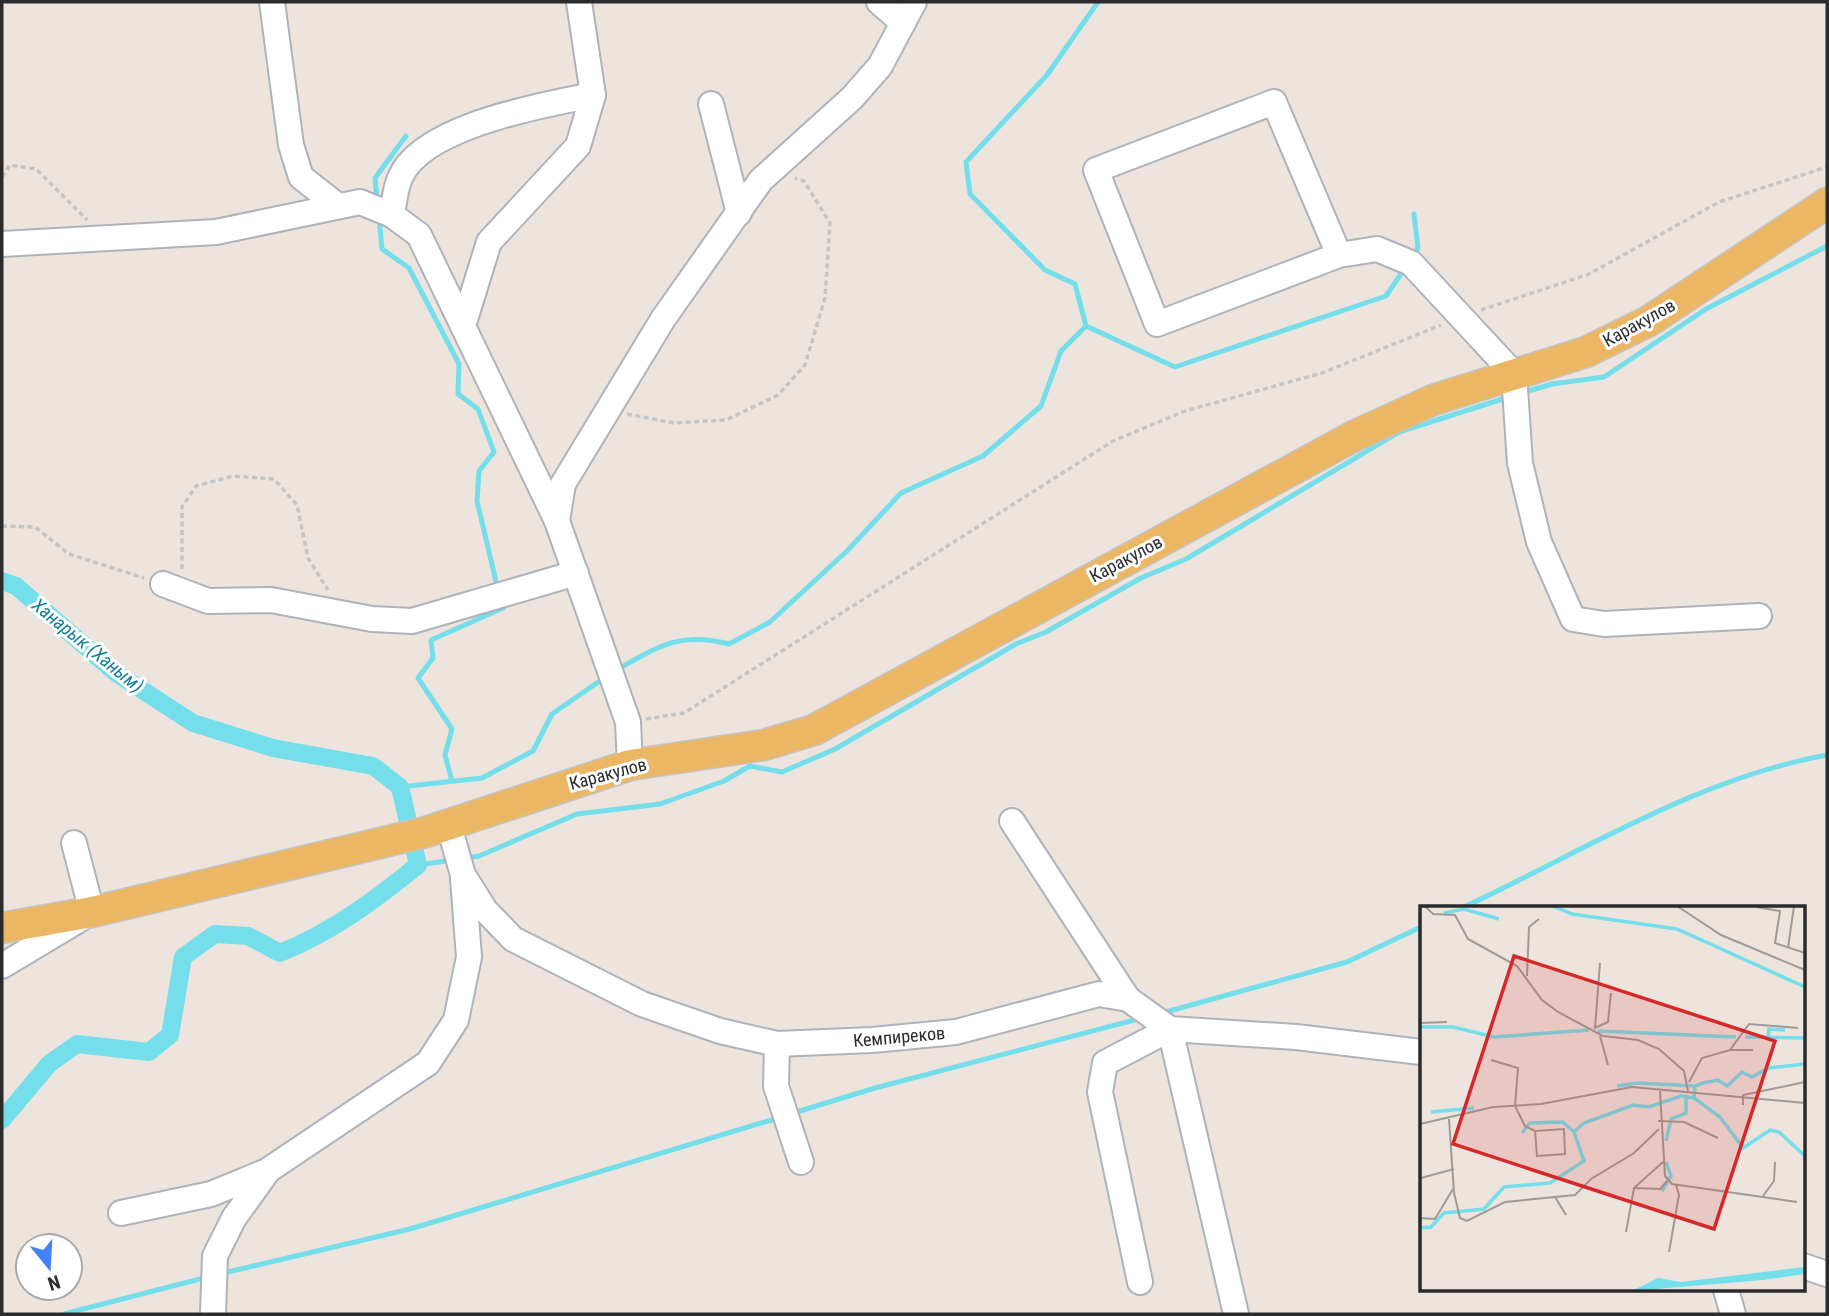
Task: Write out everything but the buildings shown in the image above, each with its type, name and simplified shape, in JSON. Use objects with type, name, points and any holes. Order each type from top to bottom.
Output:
[{"type":"main road","name":"Каракулов","points":[[2,928],[92,912],[438,829],[544,791],[630,765],[764,745],[814,730],[1354,436],[1433,400],[1586,352],[1649,321],[1827,203]]},
{"type":"street","points":[[272,2],[291,145],[302,177],[338,206]]},
{"type":"street","points":[[463,326],[489,242],[578,146],[593,95],[579,2]]},
{"type":"street","points":[[557,521],[563,484],[663,319],[761,180],[852,98],[880,66],[908,12],[879,2]]},
{"type":"street","points":[[392,215],[400,176],[425,147],[509,111],[593,95]]},
{"type":"street","points":[[1339,255],[1274,102],[1097,170],[1157,324],[1339,255],[1377,249],[1411,263],[1514,374],[1523,476],[1539,542],[1573,619],[1604,624],[1759,615]]},
{"type":"street","points":[[711,104],[739,213]]},
{"type":"street","points":[[2,244],[216,232],[360,202],[392,215],[419,235],[557,521],[628,722],[630,765]]},
{"type":"street","points":[[172,588],[208,601],[271,600],[372,619],[412,621],[576,573]]},
{"type":"street","points":[[1012,821],[1133,1003],[1166,1027],[1296,1037],[1420,1052]]},
{"type":"street","name":"Кемпиреков","points":[[438,829],[485,910],[513,939],[642,1004],[720,1031],[777,1044],[873,1040],[956,1032],[1099,994],[1133,1003]]},
{"type":"street","points":[[2,966],[92,912],[74,843]]},
{"type":"street","points":[[121,1213],[211,1194],[267,1171],[428,1063],[456,1020],[469,957],[463,875]]},
{"type":"street","points":[[1140,1282],[1100,1092],[1105,1063],[1166,1027]]},
{"type":"street","points":[[1166,1027],[1236,1314]]},
{"type":"street","points":[[777,1044],[776,1086],[800,1162]]},
{"type":"street","points":[[213,1314],[215,1255],[234,1218],[267,1171]]},
{"type":"street","points":[[1804,1266],[1827,1274]]},
{"type":"street","points":[[1727,1292],[1733,1314]]},
{"type":"path","points":[[2,177],[9,165],[36,169],[106,239]]},
{"type":"path","points":[[628,722],[684,713],[1113,441],[1185,411],[1322,373],[1461,317],[1589,274],[1719,202],[1827,167]]},
{"type":"path","points":[[608,410],[674,423],[726,420],[778,395],[805,365],[825,298],[830,223],[804,181],[773,170]]},
{"type":"path","points":[[2,526],[35,527],[69,554],[172,588],[182,507],[196,486],[233,476],[274,479],[297,505],[308,558],[342,612]]},
{"type":"waterway","points":[[1086,326],[1075,284],[1045,270],[970,194],[966,162],[1047,75],[1098,2]]},
{"type":"waterway","points":[[377,200],[375,178],[406,136]]},
{"type":"waterway","points":[[1412,257],[1418,248],[1414,214]]},
{"type":"waterway","points":[[379,217],[382,249],[409,268],[459,364],[458,394],[478,409],[494,452],[479,471],[477,501],[498,590]]},
{"type":"waterway","points":[[1522,393],[1552,384],[1604,377],[1706,309],[1827,246]]},
{"type":"waterway","points":[[618,669],[671,643],[697,639],[729,644],[770,622],[848,550],[901,493],[983,456],[1041,406],[1061,351],[1086,326],[1175,367],[1386,296],[1405,268]]},
{"type":"waterway","points":[[466,858],[479,856],[577,814],[660,804],[724,781],[750,766],[782,772],[835,749],[1016,644],[1046,632],[1141,578],[1186,559],[1399,432],[1509,397]]},
{"type":"waterway","name":"Ханарык (Ханым)","points":[[2,581],[16,586],[116,673],[193,723],[273,748],[373,766],[400,787],[418,865],[352,914],[280,953],[248,936],[215,934],[183,957],[170,1035],[149,1052],[77,1044],[49,1064],[2,1120]]},
{"type":"waterway","points":[[452,781],[445,755],[452,729],[418,678],[433,658],[431,640],[503,608],[501,603]]},
{"type":"waterway","points":[[400,787],[482,778],[533,751],[552,714],[604,678]]},
{"type":"waterway","points":[[1466,906],[1686,799],[1779,766],[1827,755]]},
{"type":"waterway","points":[[418,865],[453,860]]},
{"type":"waterway","points":[[1162,1013],[1347,962],[1420,927]]},
{"type":"waterway","points":[[790,1114],[875,1088],[1142,1018]]},
{"type":"waterway","points":[[228,1272],[410,1229],[778,1118]]},
{"type":"waterway","points":[[64,1314],[200,1279]]}]
